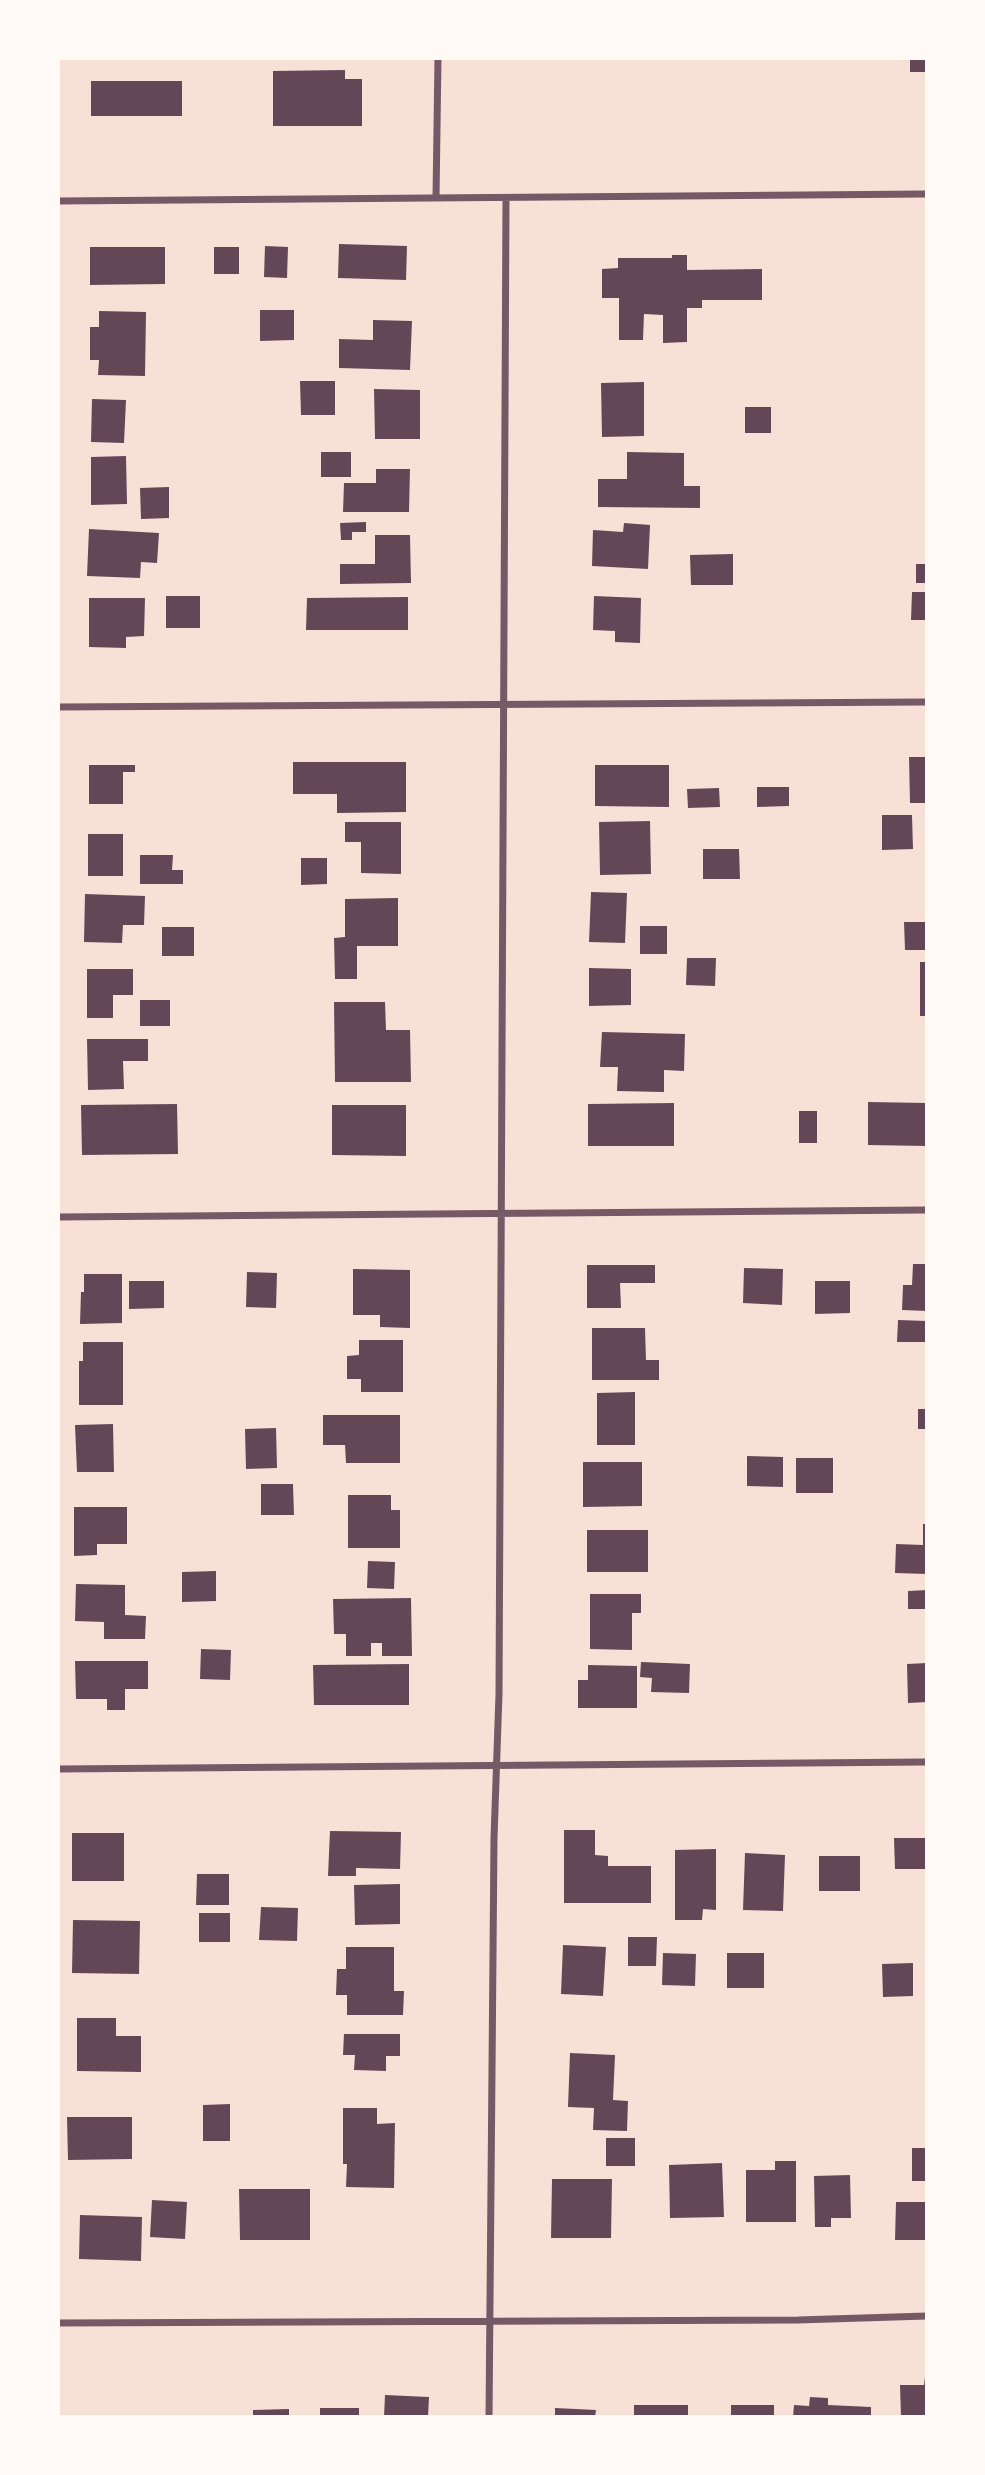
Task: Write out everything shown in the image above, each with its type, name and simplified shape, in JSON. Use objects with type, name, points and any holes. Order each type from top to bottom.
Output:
[{"type":"street","points":[[436,198],[438,58]]},
{"type":"street","points":[[58,201],[927,194]]},
{"type":"street","points":[[489,2417],[499,1694],[506,198]]},
{"type":"street","points":[[58,707],[927,702]]},
{"type":"street","points":[[58,1217],[927,1210]]},
{"type":"street","points":[[58,1769],[927,1762]]},
{"type":"street","points":[[58,2323],[798,2320],[927,2316]]},
{"type":"building","points":[[910,58],[927,58],[927,72],[910,72]]},
{"type":"building","points":[[345,70],[345,79],[362,79],[362,126],[273,126],[273,71]]},
{"type":"building","points":[[91,81],[182,81],[182,116],[91,116]]},
{"type":"building","points":[[339,244],[407,246],[406,280],[338,278]]},
{"type":"building","points":[[265,246],[288,247],[287,278],[264,277]]},
{"type":"building","points":[[90,247],[165,247],[165,284],[90,285]]},
{"type":"building","points":[[214,247],[239,247],[239,274],[214,274]]},
{"type":"building","points":[[672,255],[687,255],[687,270],[762,269],[762,300],[702,300],[702,308],[687,308],[687,342],[663,343],[663,315],[644,314],[643,340],[619,340],[619,298],[602,298],[602,269],[618,268],[618,258],[672,258]]},
{"type":"building","points":[[260,310],[294,310],[294,340],[260,341]]},
{"type":"building","points":[[99,311],[146,312],[145,376],[98,375],[99,360],[90,360],[90,327],[99,327]]},
{"type":"building","points":[[373,320],[412,321],[410,370],[339,368],[339,339],[373,340]]},
{"type":"building","points":[[300,381],[335,381],[335,415],[301,415]]},
{"type":"building","points":[[644,382],[644,436],[602,437],[601,383]]},
{"type":"building","points":[[374,389],[420,390],[420,439],[375,439]]},
{"type":"building","points":[[92,399],[126,400],[124,443],[91,442]]},
{"type":"building","points":[[745,407],[771,407],[771,433],[745,433]]},
{"type":"building","points":[[321,452],[351,452],[351,477],[321,477]]},
{"type":"building","points":[[627,452],[684,453],[684,486],[700,486],[700,508],[598,507],[598,479],[627,479]]},
{"type":"building","points":[[126,456],[127,504],[91,505],[91,457]]},
{"type":"building","points":[[376,469],[410,469],[409,512],[343,512],[344,483],[376,483]]},
{"type":"building","points":[[169,487],[169,518],[141,519],[140,488]]},
{"type":"building","points":[[366,522],[366,532],[352,532],[352,540],[341,540],[340,523]]},
{"type":"building","points":[[624,523],[650,525],[648,569],[592,566],[593,530],[623,532]]},
{"type":"building","points":[[89,529],[159,533],[157,563],[141,562],[140,578],[87,576]]},
{"type":"building","points":[[375,535],[410,535],[411,583],[340,584],[340,564],[375,564]]},
{"type":"building","points":[[733,554],[733,585],[691,585],[690,555]]},
{"type":"building","points":[[916,564],[927,564],[927,583],[916,583]]},
{"type":"building","points":[[912,592],[927,592],[927,620],[911,620]]},
{"type":"building","points":[[166,596],[200,596],[200,628],[166,628]]},
{"type":"building","points":[[594,596],[641,598],[640,643],[615,642],[615,631],[593,630]]},
{"type":"building","points":[[408,597],[408,630],[306,630],[307,598]]},
{"type":"building","points":[[89,598],[145,598],[144,636],[126,637],[126,648],[89,647]]},
{"type":"building","points":[[909,757],[927,757],[927,803],[910,803]]},
{"type":"building","points":[[293,762],[406,762],[406,812],[337,813],[337,794],[293,794]]},
{"type":"building","points":[[89,765],[135,765],[135,772],[123,772],[123,804],[89,804]]},
{"type":"building","points":[[595,765],[669,765],[669,807],[595,806]]},
{"type":"building","points":[[757,787],[789,787],[789,806],[757,807]]},
{"type":"building","points":[[719,788],[720,807],[688,808],[687,789]]},
{"type":"building","points":[[882,815],[912,815],[913,849],[882,850]]},
{"type":"building","points":[[650,821],[651,874],[600,875],[599,822]]},
{"type":"building","points":[[345,822],[401,822],[401,874],[361,873],[361,842],[345,842]]},
{"type":"building","points":[[88,834],[123,834],[123,876],[88,876]]},
{"type":"building","points":[[703,849],[739,849],[740,879],[703,879]]},
{"type":"building","points":[[140,855],[173,855],[172,870],[183,870],[183,884],[140,884]]},
{"type":"building","points":[[301,858],[327,858],[327,884],[301,885]]},
{"type":"building","points":[[591,892],[627,893],[625,943],[589,942]]},
{"type":"building","points":[[85,894],[145,896],[144,925],[123,925],[122,943],[84,942]]},
{"type":"building","points":[[398,898],[398,946],[357,946],[357,979],[335,979],[334,938],[345,937],[345,899]]},
{"type":"building","points":[[904,922],[927,922],[927,950],[905,950]]},
{"type":"building","points":[[640,926],[667,926],[667,954],[640,954]]},
{"type":"building","points":[[162,927],[194,927],[194,956],[162,956]]},
{"type":"building","points":[[687,958],[716,958],[715,986],[686,985]]},
{"type":"building","points":[[920,962],[927,962],[927,1016],[920,1016]]},
{"type":"building","points":[[589,968],[631,969],[631,1005],[589,1006]]},
{"type":"building","points":[[87,969],[133,969],[133,995],[113,995],[113,1018],[87,1018]]},
{"type":"building","points":[[140,1000],[170,1000],[170,1026],[140,1026]]},
{"type":"building","points":[[334,1002],[385,1002],[386,1030],[410,1030],[411,1082],[335,1082]]},
{"type":"building","points":[[602,1032],[685,1034],[684,1071],[664,1070],[664,1092],[617,1091],[618,1067],[600,1067]]},
{"type":"building","points":[[87,1039],[148,1039],[148,1061],[123,1061],[124,1089],[88,1090]]},
{"type":"building","points":[[868,1102],[927,1103],[927,1146],[868,1145]]},
{"type":"building","points":[[674,1103],[674,1146],[588,1146],[588,1104]]},
{"type":"building","points":[[177,1104],[178,1154],[82,1155],[81,1105]]},
{"type":"building","points":[[332,1105],[406,1105],[406,1156],[332,1155]]},
{"type":"building","points":[[799,1111],[817,1111],[817,1143],[799,1143]]},
{"type":"building","points":[[913,1264],[927,1264],[927,1311],[902,1310],[903,1285],[912,1285]]},
{"type":"building","points":[[587,1265],[655,1265],[655,1283],[620,1283],[621,1308],[587,1308]]},
{"type":"building","points":[[744,1268],[783,1269],[782,1305],[743,1303]]},
{"type":"building","points":[[353,1269],[410,1270],[410,1328],[380,1327],[380,1315],[353,1315]]},
{"type":"building","points":[[247,1272],[277,1273],[276,1308],[246,1307]]},
{"type":"building","points":[[84,1274],[122,1274],[122,1323],[80,1324]]},
{"type":"building","points":[[129,1281],[164,1281],[164,1308],[129,1309]]},
{"type":"building","points":[[815,1281],[850,1281],[850,1313],[815,1314]]},
{"type":"building","points":[[898,1320],[927,1321],[927,1342],[897,1342]]},
{"type":"building","points":[[592,1328],[645,1328],[646,1360],[659,1360],[659,1380],[592,1380]]},
{"type":"building","points":[[359,1340],[403,1340],[403,1392],[361,1392],[361,1379],[347,1379],[347,1356],[359,1355]]},
{"type":"building","points":[[83,1342],[123,1342],[123,1405],[79,1405],[79,1361],[83,1361]]},
{"type":"building","points":[[635,1392],[635,1445],[597,1445],[597,1393]]},
{"type":"building","points":[[918,1409],[927,1409],[927,1429],[918,1429]]},
{"type":"building","points":[[323,1415],[400,1415],[400,1463],[346,1463],[345,1445],[323,1445]]},
{"type":"building","points":[[113,1424],[114,1472],[77,1472],[75,1425]]},
{"type":"building","points":[[276,1428],[277,1468],[246,1469],[245,1429]]},
{"type":"building","points":[[747,1456],[783,1457],[783,1487],[747,1486]]},
{"type":"building","points":[[796,1458],[833,1458],[833,1493],[796,1493]]},
{"type":"building","points":[[583,1462],[642,1462],[642,1506],[583,1507]]},
{"type":"building","points":[[261,1484],[293,1484],[294,1515],[261,1515]]},
{"type":"building","points":[[348,1495],[391,1495],[391,1510],[400,1510],[400,1548],[348,1548]]},
{"type":"building","points":[[74,1507],[127,1507],[127,1544],[97,1544],[97,1555],[74,1556]]},
{"type":"building","points":[[923,1524],[927,1524],[927,1574],[895,1573],[896,1544],[923,1545]]},
{"type":"building","points":[[587,1530],[648,1530],[648,1572],[587,1572]]},
{"type":"building","points":[[368,1561],[395,1562],[394,1589],[367,1588]]},
{"type":"building","points":[[216,1571],[216,1601],[182,1602],[182,1572]]},
{"type":"building","points":[[76,1584],[125,1585],[125,1615],[146,1616],[145,1639],[104,1639],[104,1622],[75,1621]]},
{"type":"building","points":[[927,1590],[927,1609],[908,1609],[908,1591]]},
{"type":"building","points":[[590,1594],[641,1594],[641,1613],[632,1613],[632,1650],[590,1649]]},
{"type":"building","points":[[411,1598],[412,1656],[382,1656],[382,1643],[371,1643],[371,1656],[346,1656],[346,1634],[334,1634],[333,1599]]},
{"type":"building","points":[[201,1649],[231,1650],[230,1680],[200,1679]]},
{"type":"building","points":[[75,1661],[148,1661],[148,1689],[125,1689],[125,1710],[107,1710],[107,1699],[76,1699]]},
{"type":"building","points":[[641,1662],[690,1664],[689,1693],[651,1692],[652,1678],[640,1677]]},
{"type":"building","points":[[927,1663],[927,1702],[908,1703],[907,1664]]},
{"type":"building","points":[[409,1664],[409,1705],[314,1705],[313,1665]]},
{"type":"building","points":[[588,1665],[637,1666],[637,1708],[578,1708],[578,1680],[588,1680]]},
{"type":"building","points":[[564,1830],[595,1830],[595,1855],[608,1856],[608,1866],[651,1866],[651,1903],[564,1903]]},
{"type":"building","points":[[330,1831],[401,1832],[400,1869],[356,1868],[356,1876],[328,1876]]},
{"type":"building","points":[[72,1833],[124,1833],[124,1881],[72,1881]]},
{"type":"building","points":[[894,1838],[927,1838],[927,1869],[895,1869]]},
{"type":"building","points":[[716,1849],[716,1910],[703,1909],[702,1920],[675,1920],[675,1850]]},
{"type":"building","points":[[745,1853],[785,1855],[783,1911],[743,1910]]},
{"type":"building","points":[[819,1856],[860,1856],[860,1891],[819,1891]]},
{"type":"building","points":[[197,1874],[229,1874],[229,1905],[196,1905]]},
{"type":"building","points":[[400,1884],[400,1924],[355,1925],[354,1885]]},
{"type":"building","points":[[261,1907],[298,1908],[297,1941],[259,1940]]},
{"type":"building","points":[[199,1913],[230,1913],[230,1942],[199,1942]]},
{"type":"building","points":[[73,1920],[140,1921],[139,1974],[72,1973]]},
{"type":"building","points":[[628,1937],[657,1937],[656,1966],[628,1966]]},
{"type":"building","points":[[563,1945],[606,1947],[603,1996],[561,1994]]},
{"type":"building","points":[[346,1947],[394,1947],[394,1991],[404,1991],[403,2015],[347,2015],[347,1995],[336,1995],[337,1969],[346,1969]]},
{"type":"building","points":[[663,1953],[696,1954],[695,1986],[662,1985]]},
{"type":"building","points":[[727,1953],[764,1953],[764,1988],[727,1988]]},
{"type":"building","points":[[913,1963],[913,1996],[883,1997],[882,1964]]},
{"type":"building","points":[[77,2018],[116,2018],[116,2036],[141,2036],[141,2072],[77,2071]]},
{"type":"building","points":[[344,2034],[400,2034],[400,2056],[386,2056],[386,2071],[354,2070],[355,2055],[343,2055]]},
{"type":"building","points":[[570,2053],[615,2055],[613,2100],[628,2101],[627,2131],[593,2130],[594,2108],[568,2107]]},
{"type":"building","points":[[230,2104],[230,2141],[203,2141],[203,2105]]},
{"type":"building","points":[[343,2108],[377,2108],[377,2124],[395,2123],[394,2188],[346,2187],[347,2164],[343,2164]]},
{"type":"building","points":[[67,2117],[132,2117],[132,2159],[68,2160]]},
{"type":"building","points":[[606,2138],[635,2138],[635,2166],[606,2166]]},
{"type":"building","points":[[912,2148],[927,2148],[927,2181],[912,2181]]},
{"type":"building","points":[[775,2161],[796,2161],[796,2222],[746,2222],[746,2170],[775,2170]]},
{"type":"building","points":[[722,2163],[724,2217],[670,2218],[669,2165]]},
{"type":"building","points":[[850,2175],[851,2218],[831,2218],[831,2227],[815,2227],[814,2176]]},
{"type":"building","points":[[552,2179],[612,2179],[611,2238],[551,2238]]},
{"type":"building","points":[[239,2189],[310,2189],[310,2240],[240,2240]]},
{"type":"building","points":[[152,2200],[187,2202],[185,2239],[150,2237]]},
{"type":"building","points":[[896,2202],[927,2202],[927,2240],[895,2240]]},
{"type":"building","points":[[80,2215],[142,2217],[141,2261],[79,2259]]},
{"type":"building","points":[[925,2377],[927,2417],[901,2417],[900,2385],[924,2385]]},
{"type":"building","points":[[385,2395],[429,2397],[428,2417],[384,2417]]},
{"type":"building","points":[[810,2397],[828,2398],[828,2405],[871,2407],[871,2417],[793,2417],[794,2405],[809,2406]]},
{"type":"building","points":[[634,2405],[688,2405],[688,2417],[634,2417]]},
{"type":"building","points":[[731,2405],[774,2405],[774,2417],[731,2417]]},
{"type":"building","points":[[320,2408],[359,2408],[359,2417],[320,2417]]},
{"type":"building","points":[[555,2408],[596,2410],[595,2417],[555,2417]]},
{"type":"building","points":[[289,2409],[289,2417],[253,2417],[253,2410]]}]
